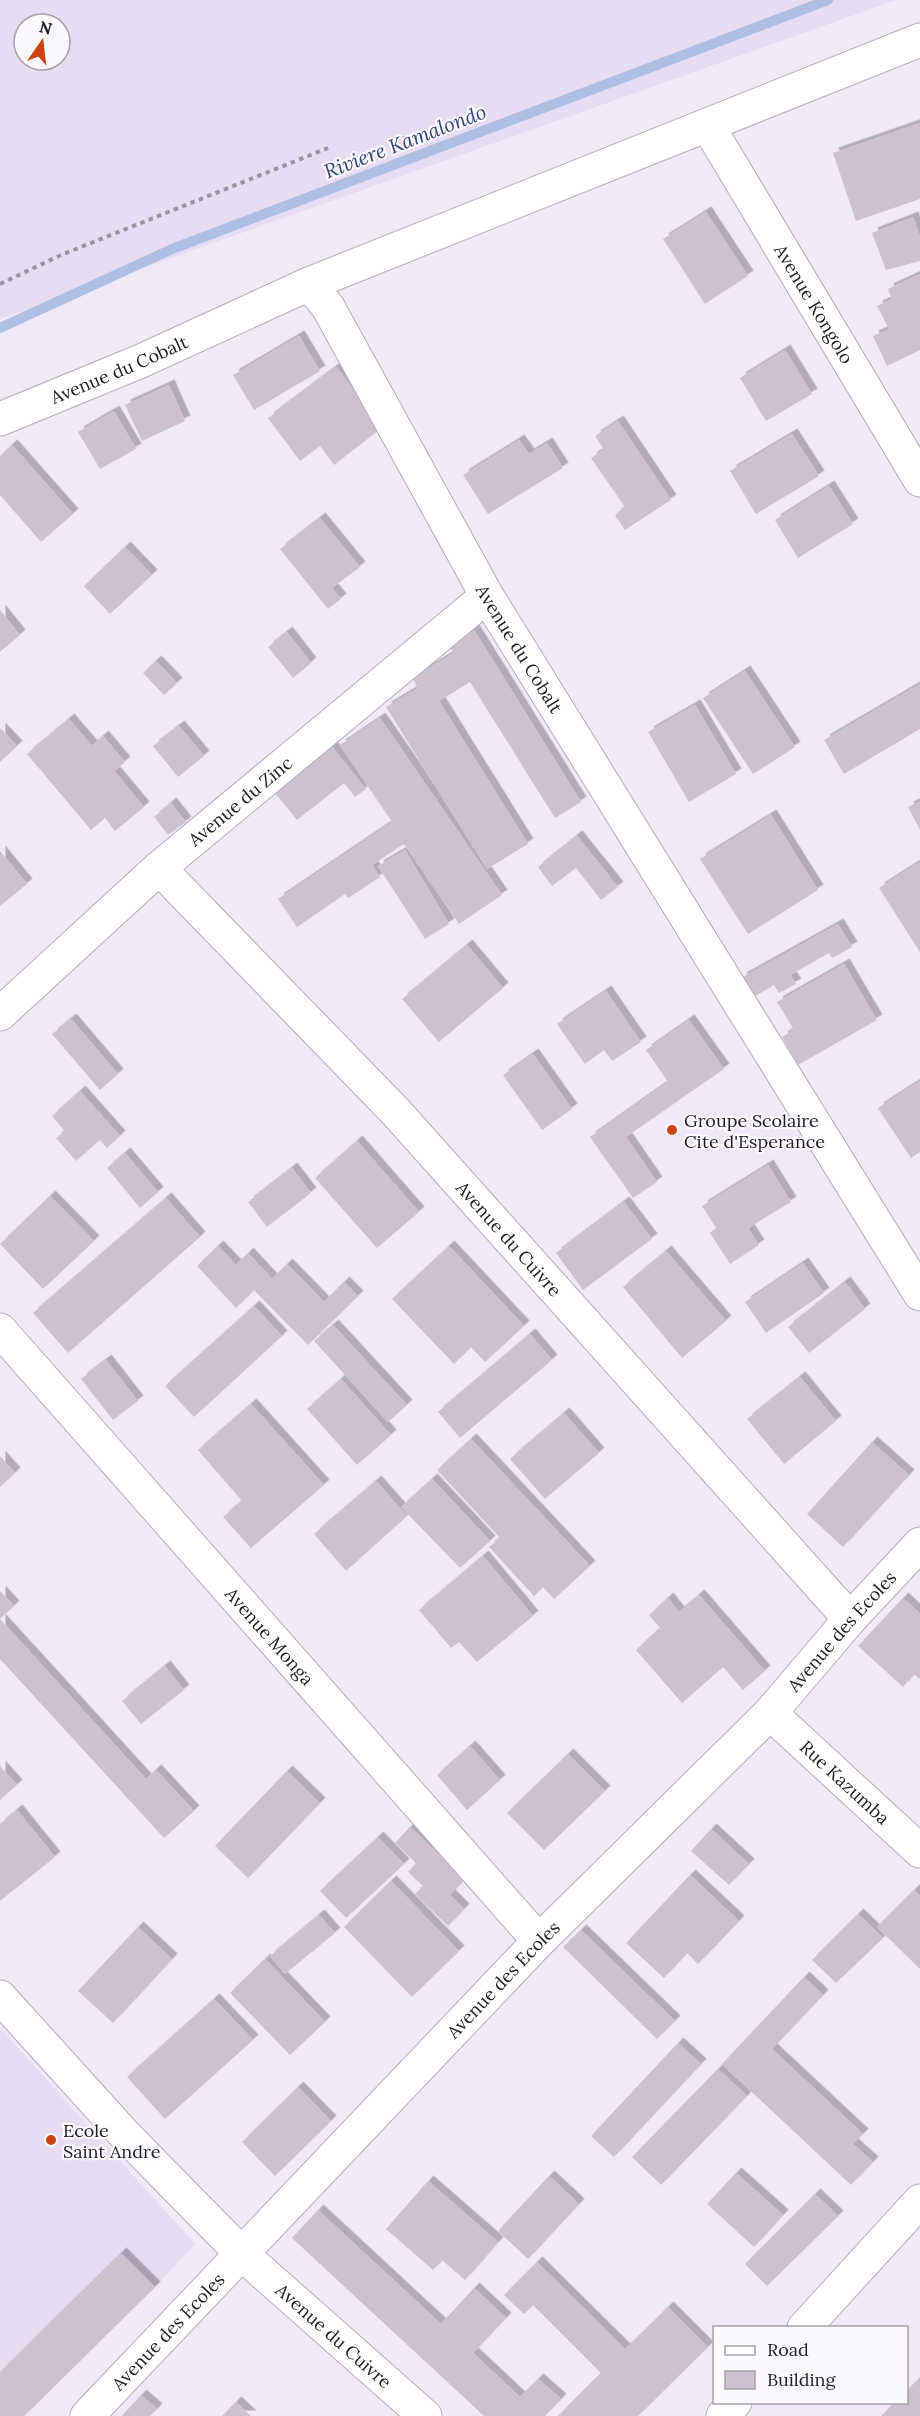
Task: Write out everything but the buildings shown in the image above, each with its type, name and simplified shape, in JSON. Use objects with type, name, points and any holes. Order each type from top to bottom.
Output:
[{"type":"street","points":[[309,284],[920,40]]},
{"type":"street","name":"Avenue Kongolo","points":[[708,126],[920,480]]},
{"type":"street","name":"Avenue du Cobalt","points":[[0,419],[141,361],[309,284],[328,307],[487,596],[920,1294]]},
{"type":"street","name":"Avenue du Zinc","points":[[0,1014],[159,868],[487,596]]},
{"type":"street","name":"Avenue du Cuivre","points":[[159,868],[396,1111],[850,1619]]},
{"type":"street","name":"Avenue Monga","points":[[0,1330],[540,1941]]},
{"type":"street","name":"Avenue des Ecoles","points":[[87,2416],[540,1941],[770,1713],[850,1619],[920,1544]]},
{"type":"street","name":"Rue Kazumba","points":[[770,1713],[920,1851]]},
{"type":"street","name":"Avenue du Cuivre","points":[[0,1997],[126,2136],[243,2255],[425,2416]]},
{"type":"street","points":[[806,2326],[920,2201]]},
{"type":"street","points":[[723,2416],[734,2404]]},
{"type":"path","points":[[0,284],[61,255],[328,148]]},
{"type":"shaded area","points":[[0,0],[896,0],[0,319]]},
{"type":"shaded area","name":"Ecole Saint Andre","points":[[0,2028],[195,2244],[155,2287],[24,2416],[0,2416]]},
{"type":"waterway","name":"Riviere Kamalondo","points":[[0,328],[172,249],[828,0]]},
{"type":"place","name":"Groupe Scolaire Cite d'Esperance","points":[[672,1130]]},
{"type":"place","name":"Ecole Saint Andre","points":[[51,2140]]}]
